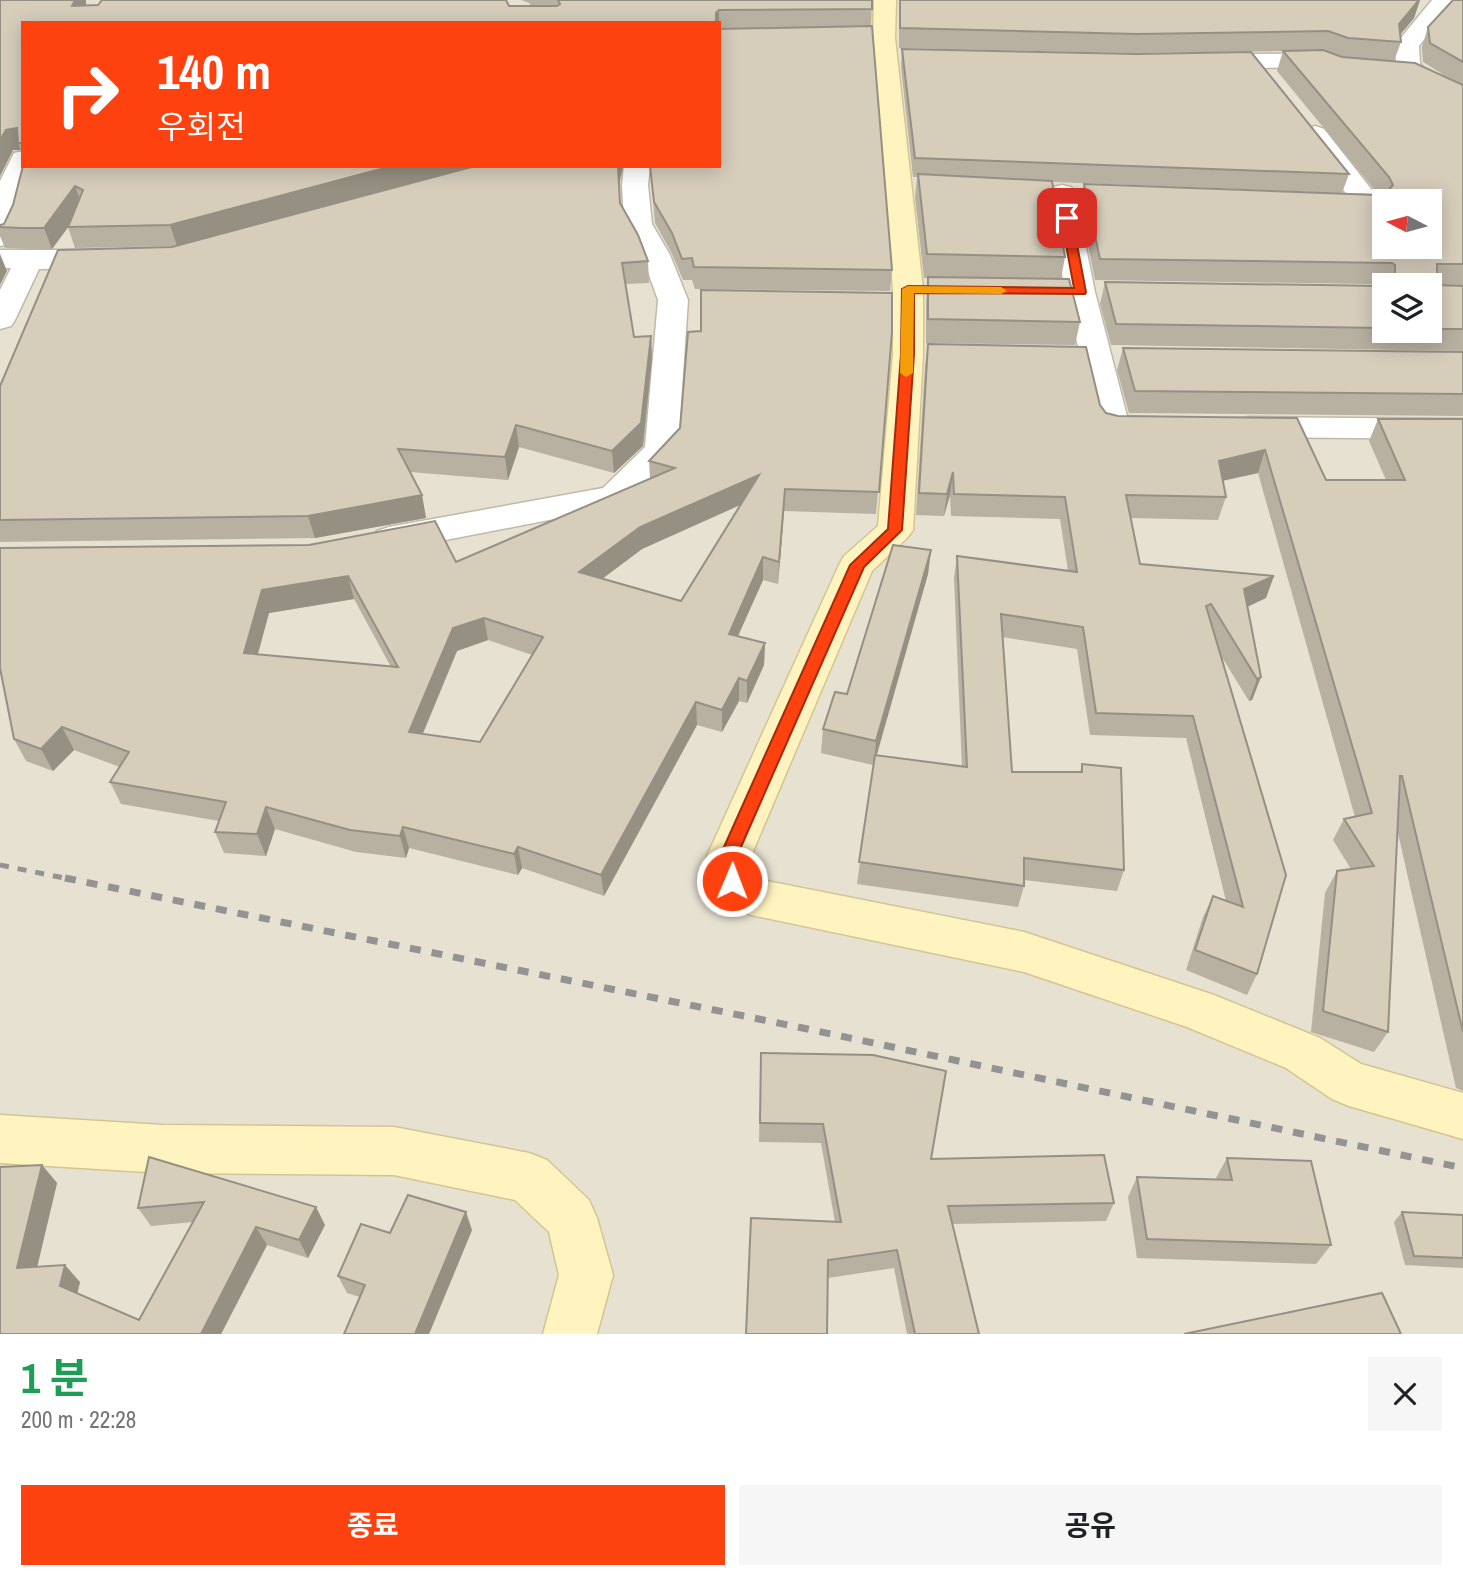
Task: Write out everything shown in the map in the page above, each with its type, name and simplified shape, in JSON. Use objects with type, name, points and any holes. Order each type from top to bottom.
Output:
[{"type":"street","points":[[885,0],[886,48],[911,188],[907,296],[921,354],[895,530],[858,565],[729,856],[732,881],[751,896],[1024,952],[1197,1010],[1303,1053],[1349,1083],[1463,1116]]},
{"type":"street","points":[[1413,7],[1441,6]]},
{"type":"street","points":[[1414,73],[1408,62],[1407,45],[1441,6]]},
{"type":"street","points":[[1187,62],[1322,60],[1335,67],[1349,68]]},
{"type":"street","points":[[1254,61],[1271,82]]},
{"type":"street","points":[[1388,71],[1414,73],[1463,100]]},
{"type":"street","points":[[1297,113],[1369,205],[1341,204]]},
{"type":"street","points":[[0,238],[12,204],[13,182],[21,164]]},
{"type":"street","points":[[355,546],[614,497],[662,450],[687,300],[638,224],[635,185],[637,168]]},
{"type":"street","points":[[1062,193],[1095,358],[1113,426],[1180,426]]},
{"type":"street","points":[[0,259],[29,261],[137,258]]},
{"type":"street","points":[[0,320],[29,261]]},
{"type":"street","points":[[1220,427],[1463,429]]},
{"type":"street","points":[[0,1139],[163,1149],[394,1151],[529,1178],[571,1218],[586,1275],[570,1334]]},
{"type":"shaded area","points":[[0,0],[1463,0],[1463,1334],[0,1334]]},
{"type":"building","points":[[0,0],[75,0],[72,6],[98,5],[102,0],[506,0],[509,6],[557,6],[560,4],[558,0],[872,0],[872,9],[719,10],[716,13],[716,21],[21,21],[21,143],[18,143],[17,128],[6,130],[0,140]]},
{"type":"building","points":[[900,0],[1419,0],[1399,24],[1401,42],[1348,38],[1328,31],[1137,34],[900,28]]},
{"type":"building","points":[[1453,0],[1463,0],[1463,62],[1430,43],[1428,27]]},
{"type":"building","points":[[872,26],[892,270],[694,267],[692,258],[682,259],[672,233],[654,202],[650,168],[721,168],[721,29]]},
{"type":"building","points":[[902,49],[1137,54],[1251,52],[1349,174],[915,158]]},
{"type":"building","points":[[1323,50],[1342,57],[1415,63],[1463,85],[1463,264],[1437,264],[1437,273],[1395,273],[1395,265],[1392,263],[1100,259],[1084,184],[1372,195],[1372,259],[1442,259],[1442,189],[1390,189],[1393,185],[1283,51]]},
{"type":"building","points":[[22,168],[384,168],[170,225],[68,227],[83,190],[75,186],[44,228],[0,227],[13,205]]},
{"type":"building","points":[[468,168],[618,168],[620,203],[638,235],[648,261],[622,263],[634,337],[651,336],[641,423],[612,451],[516,425],[505,457],[398,449],[422,495],[308,516],[0,520],[0,386],[58,250],[172,247]]},
{"type":"building","points":[[918,174],[1052,181],[1065,257],[927,254]]},
{"type":"building","points":[[928,277],[1069,279],[1080,322],[928,319]]},
{"type":"building","points":[[1105,282],[1372,286],[1372,328],[1116,324]]},
{"type":"building","points":[[1442,285],[1463,286],[1463,329],[1442,329]]},
{"type":"building","points":[[701,290],[892,293],[892,332],[879,492],[785,489],[779,562],[763,557],[729,634],[765,643],[747,681],[739,678],[722,710],[696,702],[601,875],[518,847],[514,854],[403,827],[400,836],[350,830],[266,807],[257,834],[215,832],[226,802],[110,782],[129,752],[62,727],[41,749],[14,739],[0,668],[0,548],[309,545],[435,521],[456,562],[675,468],[649,461],[680,428],[688,332],[701,331]],"holes":[[[759,475],[681,601],[579,572],[640,527]],[[348,576],[398,667],[244,653],[262,590]],[[484,618],[543,637],[480,742],[409,732],[453,628]]]},
{"type":"building","points":[[928,344],[1086,347],[1100,405],[1106,413],[1118,416],[1297,418],[1326,480],[1405,480],[1378,419],[1463,419],[1463,1032],[1402,776],[1388,1032],[1323,1011],[1337,871],[1374,866],[1344,819],[1372,813],[1265,450],[1219,461],[1226,497],[1126,495],[1140,564],[1274,576],[1244,589],[1261,677],[1257,679],[1211,604],[1206,606],[1286,875],[1257,974],[1195,950],[1213,896],[1243,907],[1193,716],[1096,713],[1083,627],[1001,614],[1012,772],[1082,772],[1082,764],[1121,768],[1124,870],[1024,858],[1024,886],[859,862],[875,755],[967,767],[957,556],[1077,572],[1065,497],[954,494],[953,472],[947,494],[919,493]]},
{"type":"building","points":[[1123,348],[1463,352],[1463,394],[1135,391]]},
{"type":"building","points":[[893,545],[931,550],[876,741],[823,729],[835,692],[847,694]]},
{"type":"building","points":[[761,1053],[873,1055],[946,1071],[931,1159],[1104,1155],[1114,1203],[948,1206],[979,1334],[915,1334],[897,1250],[828,1260],[827,1334],[746,1334],[751,1218],[841,1222],[823,1124],[760,1123]]},
{"type":"building","points":[[149,1157],[316,1207],[299,1240],[256,1227],[201,1334],[0,1334],[0,1167],[42,1165],[17,1268],[65,1265],[60,1286],[139,1320],[204,1202],[138,1208]]},
{"type":"building","points":[[1227,1158],[1311,1161],[1331,1245],[1147,1239],[1137,1177],[1232,1180]]},
{"type":"building","points":[[408,1195],[466,1212],[415,1334],[344,1334],[365,1285],[338,1276],[361,1224],[390,1233]]},
{"type":"building","points":[[1402,1212],[1463,1215],[1463,1258],[1414,1256]]},
{"type":"building","points":[[1382,1293],[1401,1334],[1184,1334]]},
{"type":"railway","points":[[0,865],[74,880]]},
{"type":"railway","points":[[65,878],[798,1027],[1463,1168]]},
{"type":"slow traffic","points":[[906,373],[908,289],[1001,291]]},
{"type":"route","points":[[732,881],[729,856],[858,565],[895,530],[908,354],[908,289],[1080,292],[1067,218]]}]
